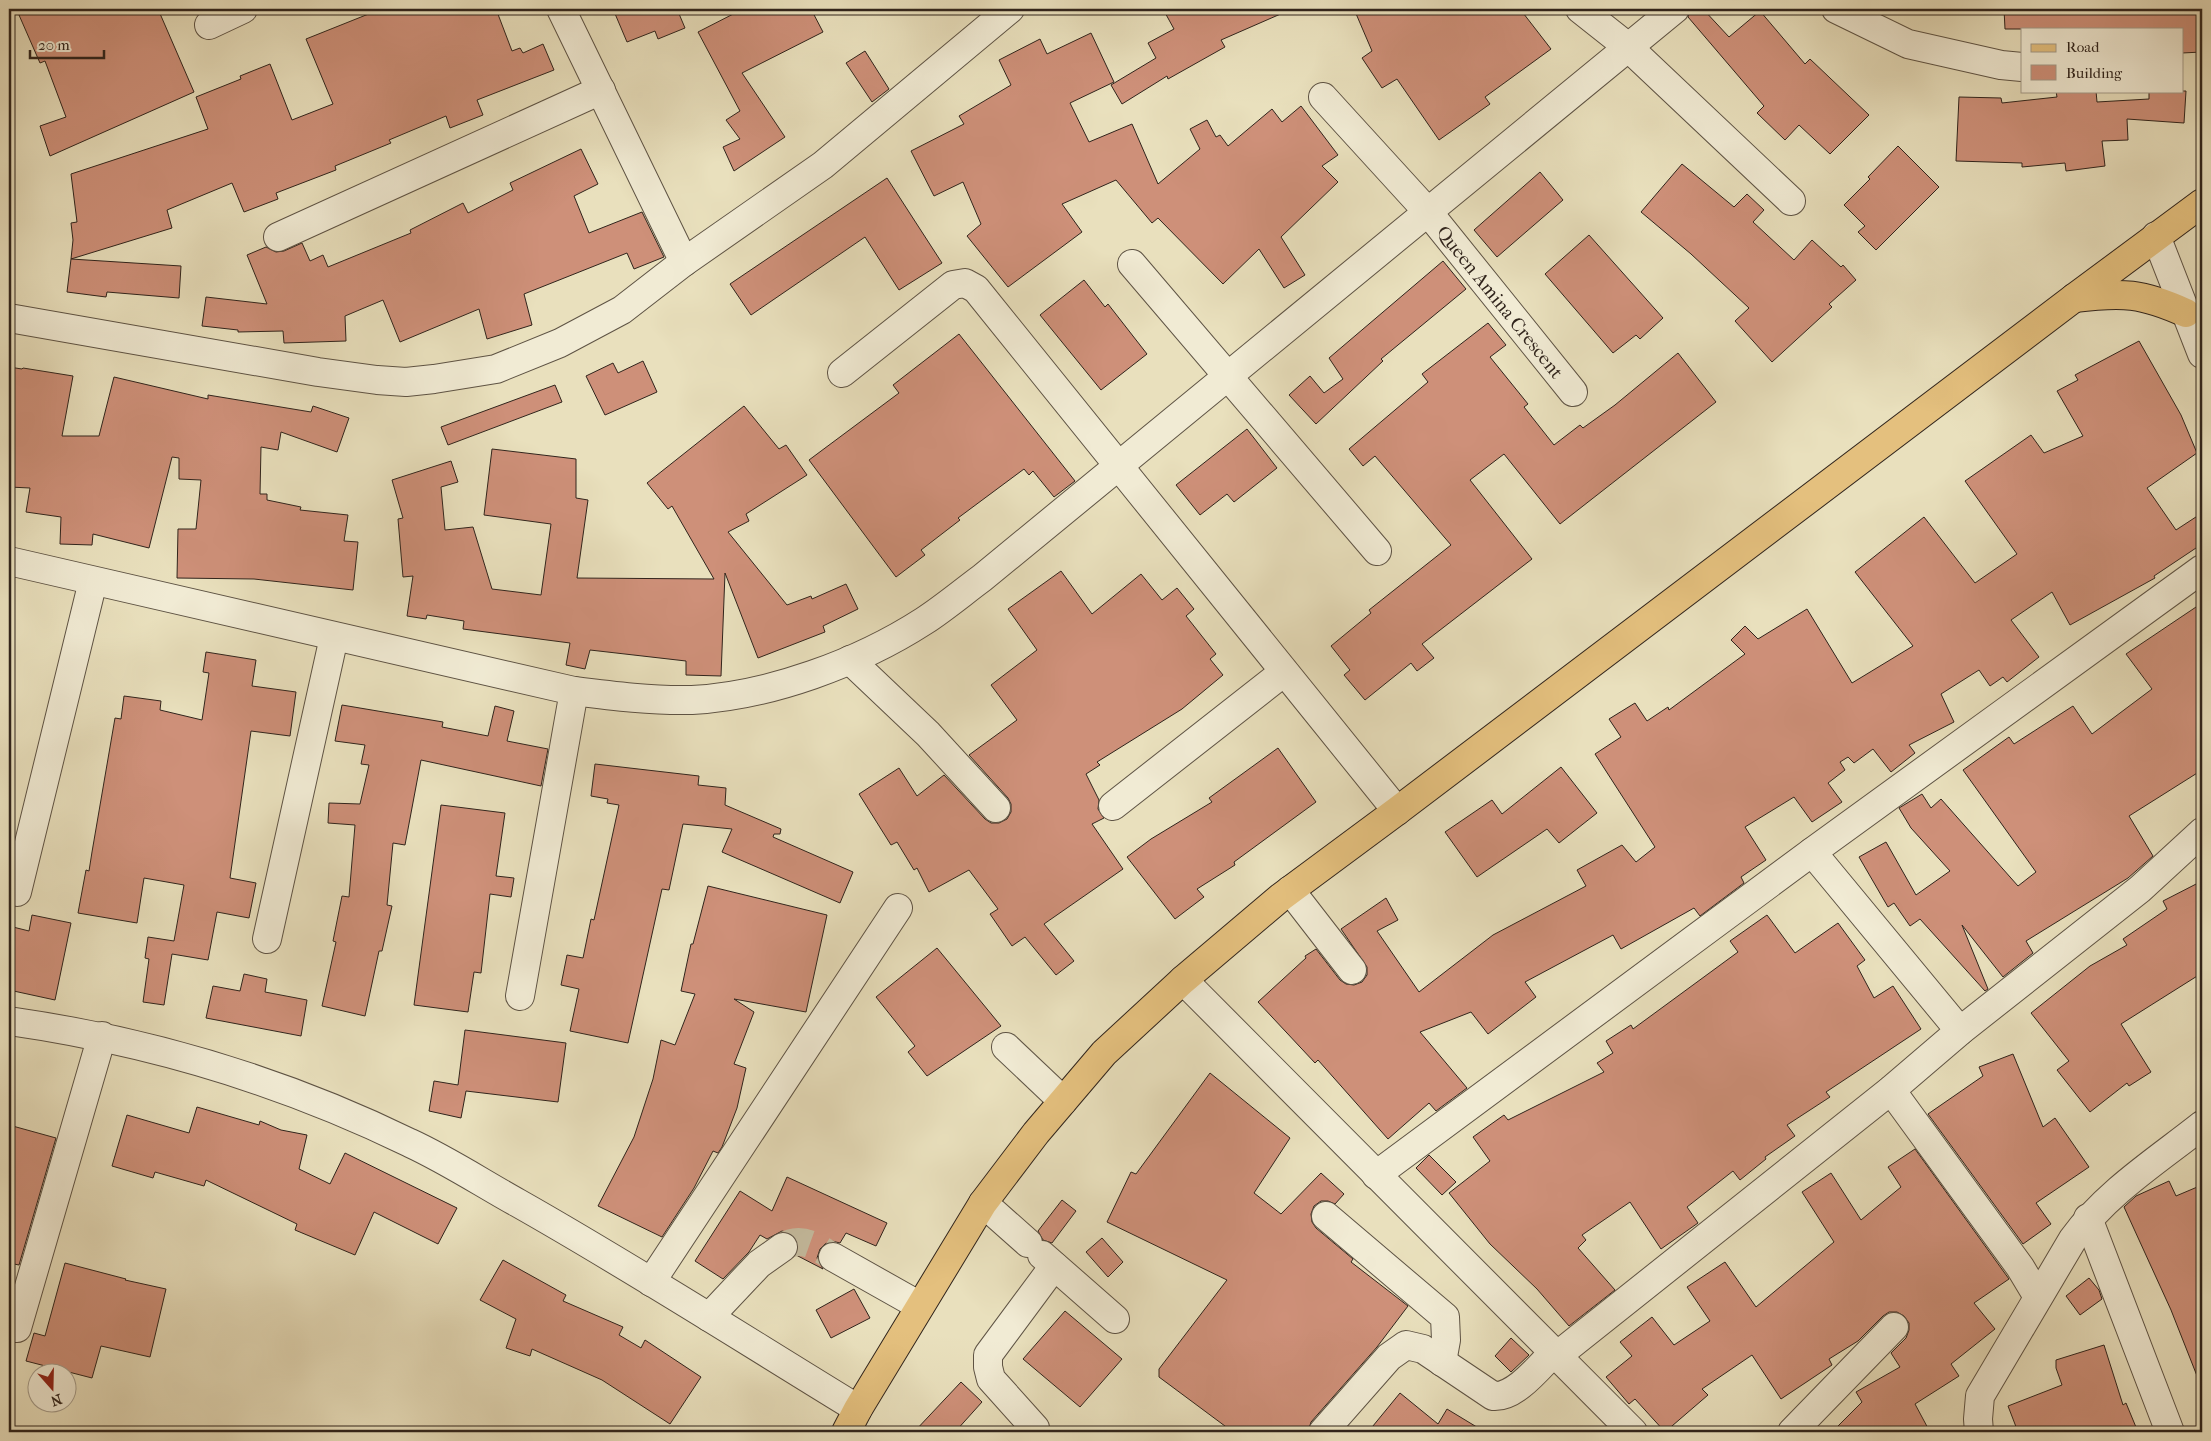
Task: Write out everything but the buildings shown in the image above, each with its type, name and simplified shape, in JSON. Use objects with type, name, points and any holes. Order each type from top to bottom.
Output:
[{"type":"main road","points":[[852,1421],[983,1204],[1036,1133],[1104,1053],[1183,980],[1290,890],[2156,236],[2202,204]]},
{"type":"main road","points":[[2074,298],[2109,294],[2134,295],[2158,301],[2193,321]]},
{"type":"street","points":[[209,25],[243,9]]},
{"type":"street","points":[[561,9],[684,262]]},
{"type":"street","points":[[9,318],[318,372],[377,380],[416,381],[464,376],[496,369],[560,343],[622,310],[684,262],[823,165],[1010,9]]},
{"type":"street","points":[[1580,9],[1628,47],[1791,201]]},
{"type":"street","points":[[9,561],[574,691],[625,698],[690,700],[724,697],[808,676],[862,656],[924,621],[982,578],[1675,9]]},
{"type":"street","points":[[1836,9],[1908,44],[2001,65],[2021,67]]},
{"type":"street","points":[[278,238],[601,90]]},
{"type":"street","name":"Queen Amina Crescent","points":[[1323,97],[1428,212],[1572,392]]},
{"type":"street","points":[[2156,236],[2193,321],[2202,354]]},
{"type":"street","points":[[1132,264],[1377,551]]},
{"type":"street","points":[[842,373],[953,285],[965,283],[976,289],[1397,811]]},
{"type":"street","points":[[1376,1176],[1812,852],[2202,569]]},
{"type":"street","points":[[17,892],[93,581]]},
{"type":"street","points":[[266,939],[334,637]]},
{"type":"street","points":[[850,660],[928,734],[996,808]]},
{"type":"street","points":[[1113,806],[1284,672]]},
{"type":"street","points":[[520,996],[574,691]]},
{"type":"street","points":[[1323,1432],[1389,1357],[1406,1345],[1423,1349],[1492,1396],[1501,1397],[1512,1392],[1556,1354],[1890,1090],[1960,1031],[2140,889],[2202,832]]},
{"type":"street","points":[[1812,852],[1960,1031]]},
{"type":"street","points":[[1290,890],[1352,970]]},
{"type":"street","points":[[652,1282],[898,908]]},
{"type":"street","points":[[1183,980],[1376,1176],[1633,1432]]},
{"type":"street","points":[[9,1021],[102,1036],[234,1071],[323,1104],[412,1143],[595,1247],[709,1318],[852,1421]]},
{"type":"street","points":[[17,1328],[102,1036]]},
{"type":"street","points":[[1006,1047],[1063,1101]]},
{"type":"street","points":[[1890,1090],[2020,1267],[2038,1297]]},
{"type":"street","points":[[1979,1432],[1980,1396],[2073,1238],[2088,1218],[2105,1201],[2202,1125]]},
{"type":"street","points":[[983,1204],[1115,1318]]},
{"type":"street","points":[[1326,1216],[1444,1317],[1446,1340],[1442,1362]]},
{"type":"street","points":[[2088,1218],[2170,1432]]},
{"type":"street","points":[[709,1318],[759,1264],[783,1248]]},
{"type":"street","points":[[1035,1428],[991,1379],[988,1355],[1042,1255]]},
{"type":"street","points":[[834,1257],[920,1306]]},
{"type":"street","points":[[1792,1432],[1894,1327]]},
{"type":"tunnel","points":[[783,1247],[796,1242],[803,1242],[815,1246],[833,1257]]}]
